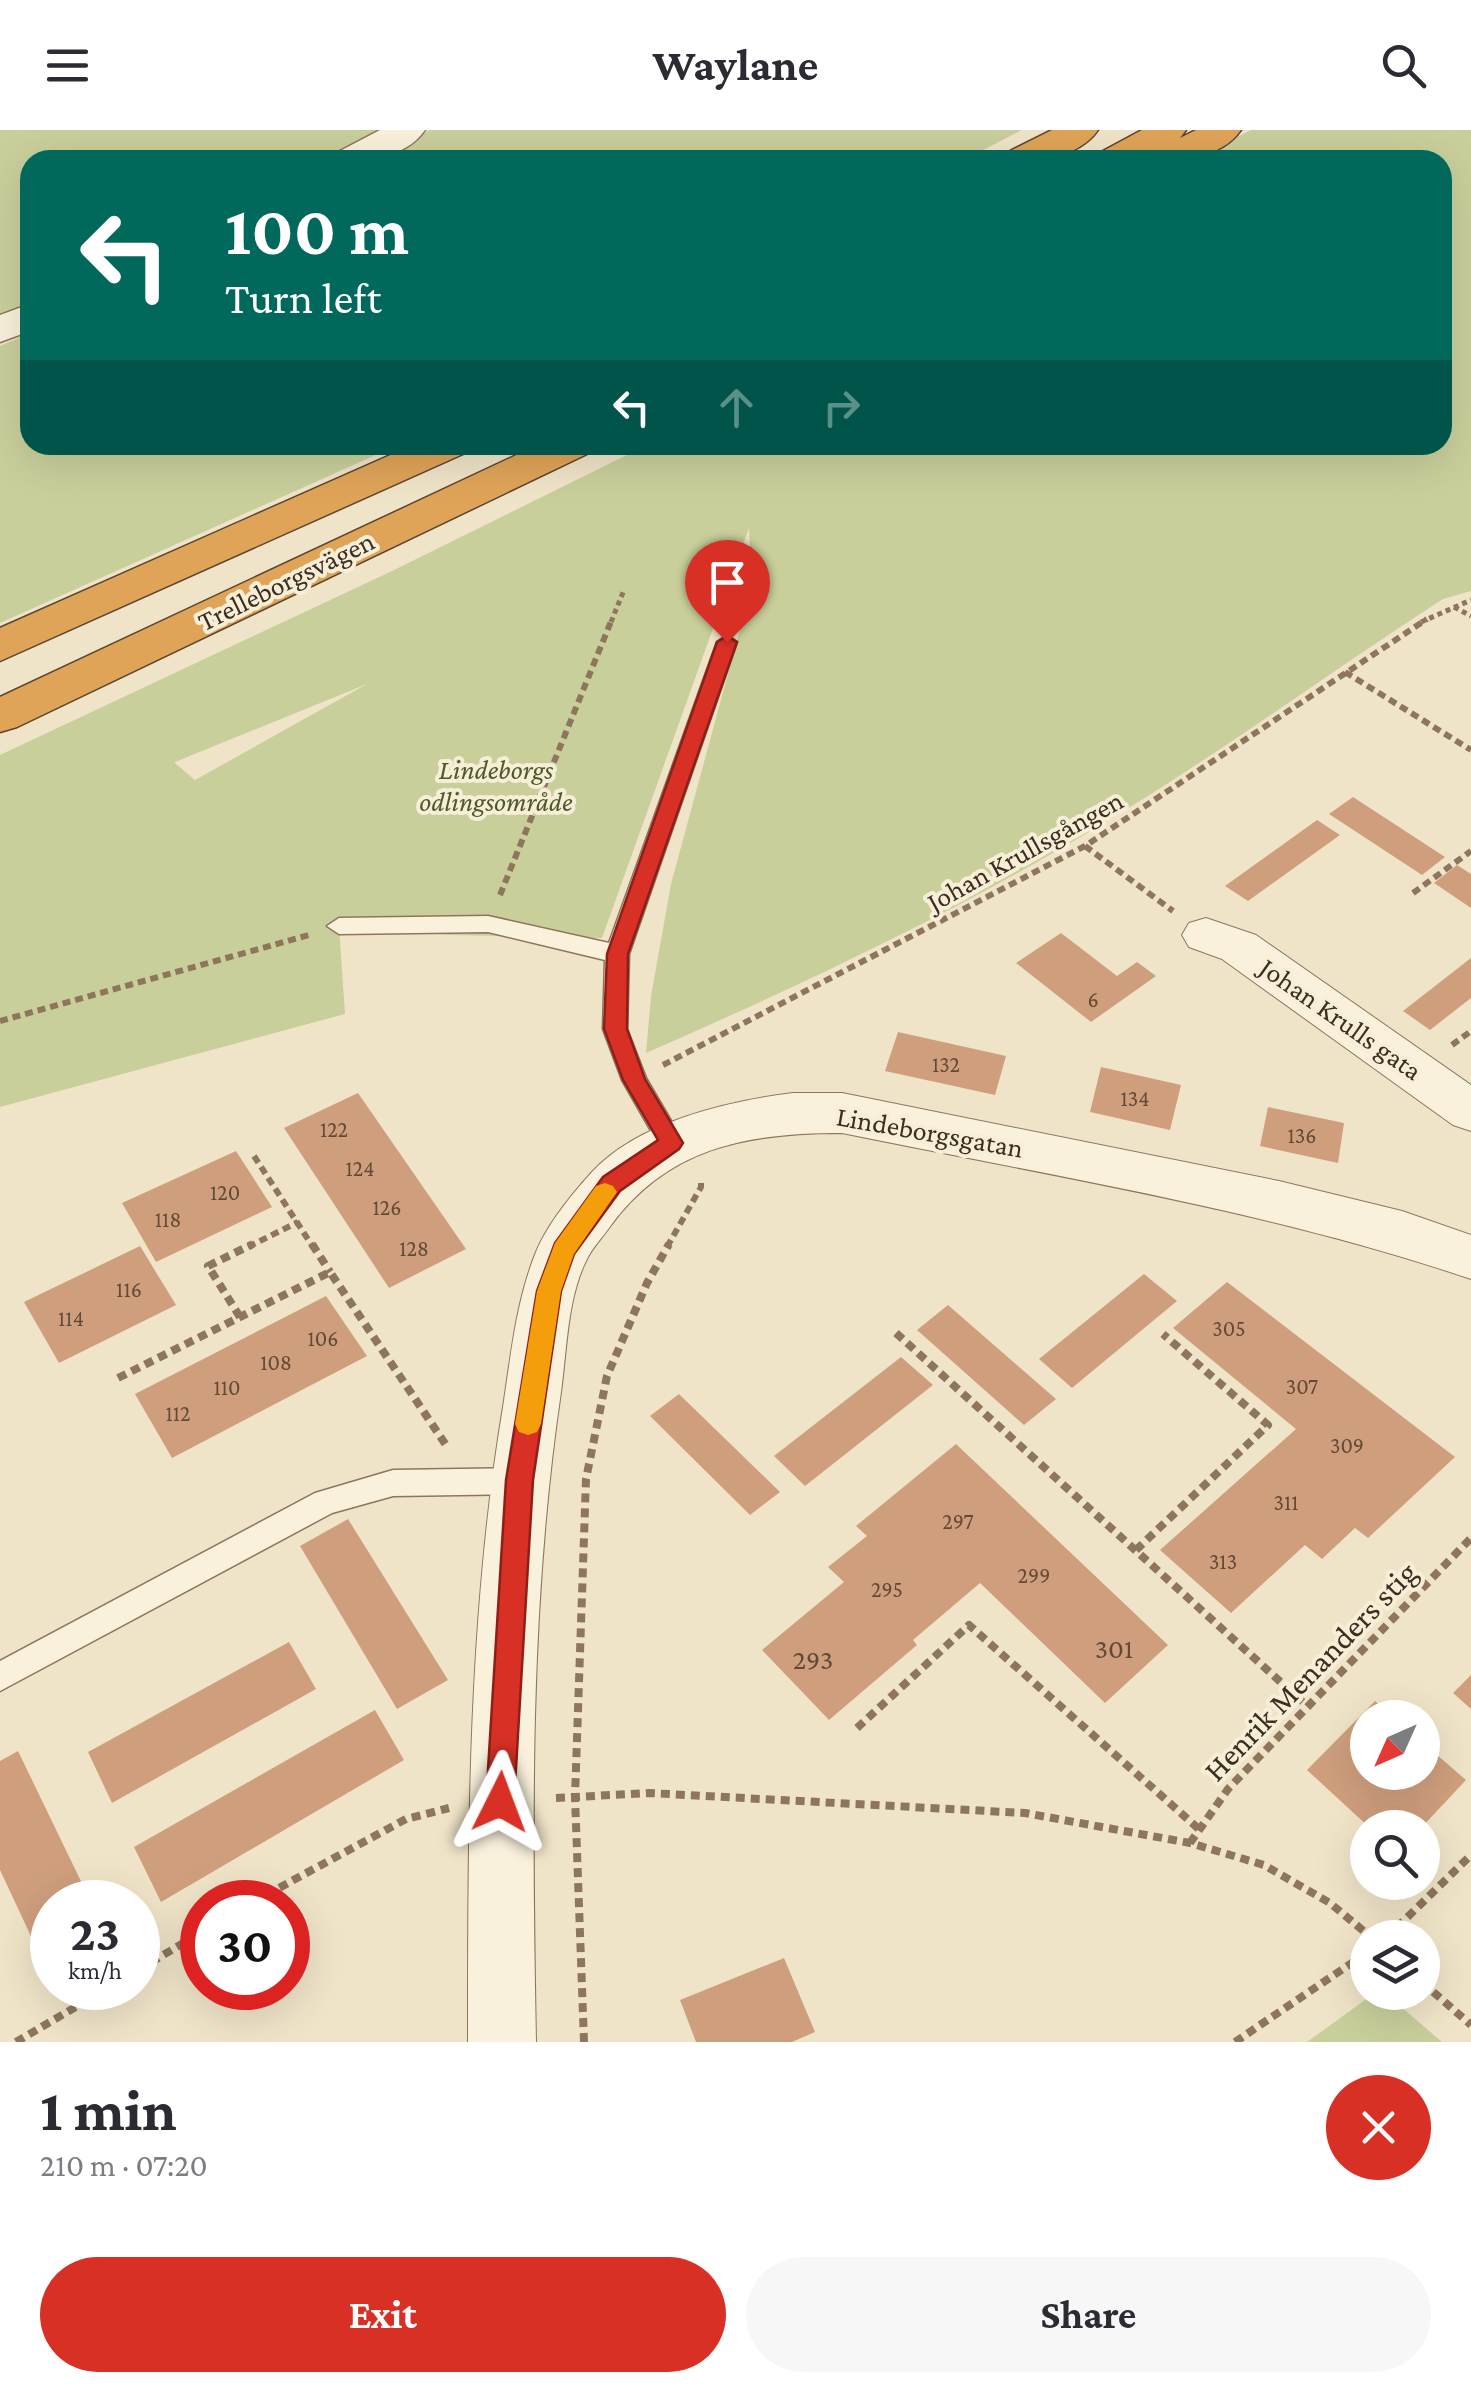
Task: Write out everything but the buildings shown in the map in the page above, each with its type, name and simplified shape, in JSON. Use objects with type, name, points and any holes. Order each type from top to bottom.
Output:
[{"type":"highway","points":[[1012,150],[1046,130]]},
{"type":"highway","points":[[1041,150],[1080,130]]},
{"type":"highway","points":[[1132,150],[1168,130]]},
{"type":"highway","points":[[1185,150],[1223,130]]},
{"type":"highway","name":"Trelleborgsvägen","points":[[0,646],[426,455]]},
{"type":"highway","name":"Trelleborgsvägen","points":[[0,716],[551,455]]},
{"type":"street","points":[[369,150],[407,130]]},
{"type":"street","name":"Johan Krulls gata","points":[[1206,936],[1239,947],[1471,1111]]},
{"type":"street","name":"Lindeborgsgatan","points":[[502,2042],[494,1480],[563,1250],[612,1184],[671,1143],[745,1119],[793,1112],[842,1112],[1279,1202],[1402,1232],[1471,1257]]},
{"type":"lane","points":[[671,1143],[634,1080],[616,1029],[618,954],[727,642]]},
{"type":"lane","points":[[339,926],[488,924],[618,954]]},
{"type":"lane","points":[[0,1676],[325,1502],[393,1483],[494,1480]]},
{"type":"path","points":[[488,924],[624,590]]},
{"type":"path","name":"Johan Krullsgången","points":[[634,1080],[1085,846],[1416,624],[1471,600]]},
{"type":"path","points":[[1453,606],[1471,616]]},
{"type":"path","points":[[1345,672],[1471,750]]},
{"type":"path","points":[[1085,846],[1206,936]]},
{"type":"path","points":[[1413,893],[1471,851]]},
{"type":"path","points":[[0,1021],[339,926]]},
{"type":"path","points":[[584,2042],[575,1797],[586,1479],[606,1376],[647,1284],[702,1187],[701,1168],[671,1143]]},
{"type":"path","points":[[254,1156],[330,1272],[494,1480]]},
{"type":"path","points":[[240,1317],[208,1266],[298,1222]]},
{"type":"path","points":[[118,1378],[330,1272]]},
{"type":"path","points":[[896,1333],[1306,1705]]},
{"type":"path","points":[[1136,1550],[1268,1425],[1163,1334]]},
{"type":"path","name":"Henrik Menanders stig","points":[[1190,1843],[1228,1789],[1471,1538]]},
{"type":"path","points":[[857,1728],[969,1626],[1200,1830]]},
{"type":"path","points":[[293,1880],[406,1819],[450,1808],[648,1792],[1026,1813],[1190,1843],[1264,1866],[1330,1903],[1350,1920]]},
{"type":"path","points":[[1404,1920],[1471,1855]]},
{"type":"path","points":[[1235,2042],[1350,1964]]},
{"type":"path","points":[[1440,1998],[1471,2025]]},
{"type":"path","points":[[16,2042],[71,2010]]},
{"type":"green space","points":[[0,130],[383,130],[346,150],[20,150],[20,308],[0,317]]},
{"type":"green space","points":[[430,130],[1022,130],[983,150],[394,150]]},
{"type":"green space","name":"Lindeborgs odlingsområde","points":[[1251,130],[1471,130],[1471,591],[1443,599],[1156,791],[1001,882],[825,972],[646,1053],[651,996],[671,884],[752,585],[749,528],[602,938],[449,935],[339,926],[345,1014],[0,1107],[0,755],[392,571],[627,455],[1452,455],[1452,150],[1212,150]],"holes":[[[367,684],[195,780],[175,762]]]},
{"type":"green space","points":[[20,337],[20,455],[376,455],[0,623],[0,346]]},
{"type":"green space","points":[[1351,2010],[1405,2010],[1442,2042],[1307,2042]]},
{"type":"slow traffic","points":[[528,1424],[549,1291],[563,1250],[605,1192]]},
{"type":"route","points":[[500,1802],[520,1480],[549,1291],[563,1250],[587,1214],[612,1184],[638,1162],[671,1143],[634,1080],[616,1029],[618,954],[727,642]]}]
